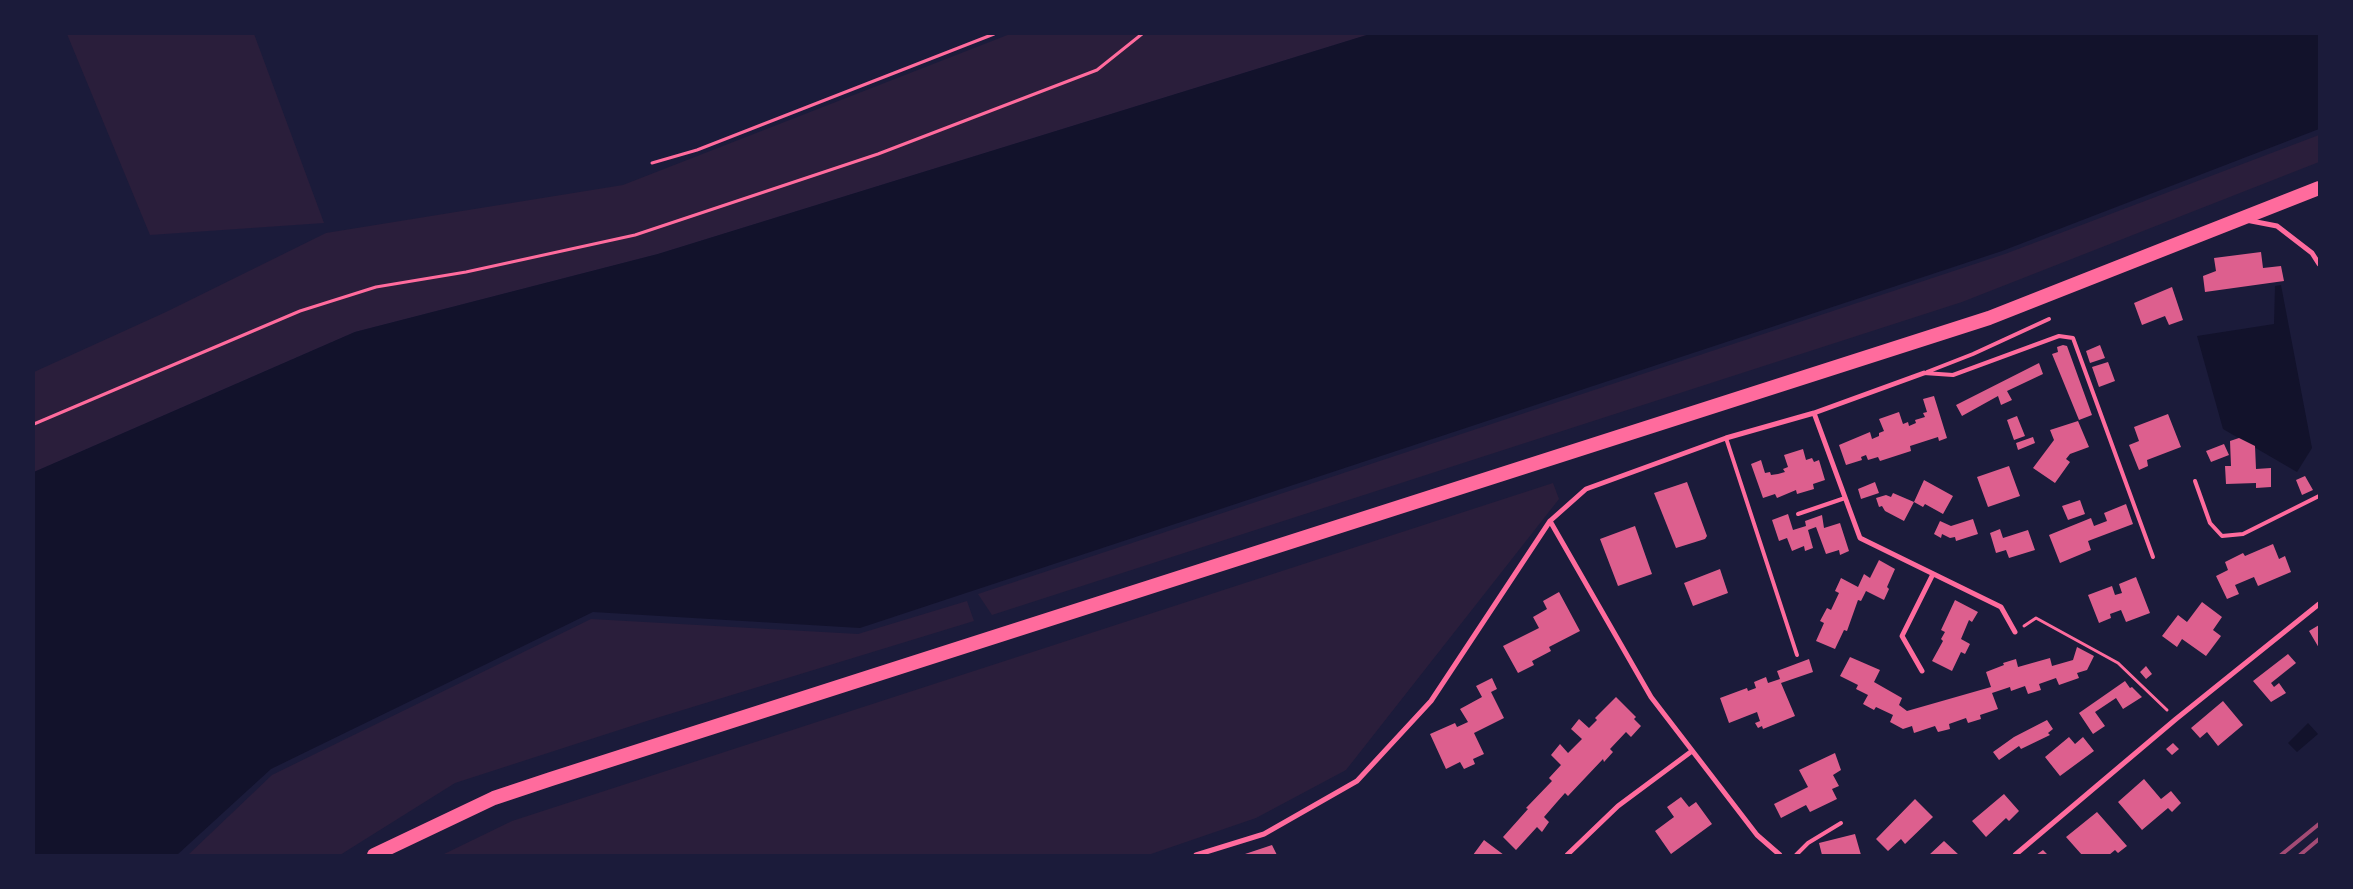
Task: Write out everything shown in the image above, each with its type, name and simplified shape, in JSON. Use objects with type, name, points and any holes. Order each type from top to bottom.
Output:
[{"type":"highway","points":[[374,855],[494,798],[522,788],[1989,318],[2319,188]]},
{"type":"street","points":[[2239,219],[2277,226],[2312,253],[2319,264]]},
{"type":"street","points":[[1196,855],[1264,834],[1357,781],[1431,701],[1550,521],[1586,489],[1726,438],[1814,413],[1924,373]]},
{"type":"street","points":[[1814,413],[1860,538],[2001,607],[2015,632]]},
{"type":"street","points":[[1550,521],[1651,697],[1757,835],[1780,855]]},
{"type":"street","points":[[1922,671],[1902,636],[1934,574]]},
{"type":"street","points":[[2015,855],[2176,719],[2319,604]]},
{"type":"street","points":[[1567,855],[1618,806],[1692,751]]},
{"type":"lane","points":[[1924,373],[1973,354],[2049,319]]},
{"type":"lane","points":[[1924,373],[1953,375],[2059,336],[2073,338],[2153,557]]},
{"type":"lane","points":[[1726,438],[1797,655]]},
{"type":"lane","points":[[2195,481],[2210,523],[2222,536],[2243,534],[2319,496]]},
{"type":"lane","points":[[1798,514],[1845,498]]},
{"type":"lane","points":[[1796,855],[1808,843],[1842,823]]},
{"type":"path","points":[[652,163],[697,150],[994,34]]},
{"type":"path","points":[[34,424],[300,311],[376,287],[466,272],[635,235],[878,154],[1097,70],[1142,34]]},
{"type":"path","points":[[2015,632],[2036,618],[2118,663],[2176,719]]},
{"type":"shaded area","points":[[67,34],[254,34],[324,223],[150,235]]},
{"type":"shaded area","points":[[1010,34],[1370,34],[658,254],[355,332],[34,472],[34,372],[166,312],[326,233],[623,185]]},
{"type":"shaded area","points":[[1370,34],[2319,34],[2319,129],[2002,251],[860,628],[593,612],[271,769],[177,855],[34,855],[34,472],[355,332],[658,254]]},
{"type":"shaded area","points":[[2319,135],[2319,162],[1962,302],[992,615],[978,594],[2005,254]]},
{"type":"shaded area","points":[[2281,285],[2312,448],[2297,472],[2223,429],[2197,336],[2274,324],[2275,286]]},
{"type":"shaded area","points":[[1553,483],[1559,499],[1346,770],[1256,818],[1148,855],[442,855],[512,821]]},
{"type":"shaded area","points":[[967,601],[974,621],[650,720],[455,783],[340,855],[188,855],[272,775],[591,619],[858,634]]},
{"type":"shaded area","points":[[2308,723],[2318,734],[2297,752],[2288,743]]},
{"type":"building","points":[[2261,252],[2263,268],[2281,266],[2284,281],[2205,292],[2203,276],[2216,271],[2214,258]]},
{"type":"building","points":[[2172,287],[2183,320],[2169,325],[2165,316],[2142,325],[2134,303]]},
{"type":"building","points":[[2100,345],[2105,358],[2090,363],[2086,351]]},
{"type":"building","points":[[2067,346],[2092,415],[2079,420],[2052,354],[2058,352],[2057,347]]},
{"type":"building","points":[[2108,362],[2115,381],[2099,387],[2092,367]]},
{"type":"building","points":[[2039,363],[2043,374],[2007,391],[2012,400],[2001,405],[1998,396],[1962,416],[1956,405]]},
{"type":"building","points":[[1934,396],[1947,438],[1939,441],[1938,437],[1910,446],[1911,451],[1880,461],[1878,457],[1868,460],[1866,455],[1861,457],[1862,460],[1846,465],[1839,445],[1870,432],[1872,439],[1879,436],[1879,433],[1884,431],[1879,419],[1899,412],[1903,424],[1908,422],[1909,426],[1916,423],[1915,420],[1925,417],[1923,413],[1927,412],[1923,399]]},
{"type":"building","points":[[2168,414],[2181,447],[2147,460],[2148,466],[2139,470],[2129,445],[2139,441],[2134,427]]},
{"type":"building","points":[[2017,416],[2025,436],[2014,440],[2007,420]]},
{"type":"building","points":[[2078,421],[2089,447],[2070,454],[2066,459],[2070,462],[2055,483],[2033,468],[2054,440],[2050,430]]},
{"type":"building","points":[[2033,437],[2035,443],[2018,450],[2016,443]]},
{"type":"building","points":[[2239,438],[2255,446],[2256,469],[2271,468],[2271,487],[2256,488],[2256,483],[2226,484],[2225,466],[2231,466],[2230,441]]},
{"type":"building","points":[[2224,444],[2229,455],[2211,462],[2206,451]]},
{"type":"building","points":[[1803,449],[1806,460],[1812,458],[1814,462],[1819,460],[1825,480],[1813,484],[1814,489],[1797,494],[1796,490],[1777,498],[1775,494],[1763,498],[1751,464],[1761,460],[1765,473],[1770,472],[1771,475],[1785,472],[1783,469],[1788,467],[1784,455]]},
{"type":"building","points":[[2009,466],[2020,496],[1988,507],[1977,477]]},
{"type":"building","points":[[2305,476],[2313,490],[2302,495],[2296,480]]},
{"type":"building","points":[[1924,480],[1953,496],[1943,514],[1925,504],[1923,507],[1914,502]]},
{"type":"building","points":[[1687,482],[1707,536],[1705,539],[1676,548],[1654,493]]},
{"type":"building","points":[[1875,482],[1879,493],[1861,499],[1858,489]]},
{"type":"building","points":[[1893,493],[1914,502],[1904,521],[1885,511],[1882,506],[1879,507],[1876,498],[1886,495],[1891,497]]},
{"type":"building","points":[[2080,500],[2085,514],[2068,520],[2062,506]]},
{"type":"building","points":[[2126,504],[2133,524],[2088,541],[2091,550],[2060,563],[2049,535],[2091,518],[2094,526],[2107,521],[2104,513]]},
{"type":"building","points":[[1788,514],[1793,530],[1806,526],[1805,521],[1822,515],[1824,528],[1840,523],[1849,551],[1840,555],[1839,550],[1826,554],[1816,527],[1808,530],[1813,548],[1805,551],[1804,546],[1792,551],[1787,538],[1779,541],[1772,520]]},
{"type":"building","points":[[1973,519],[1978,534],[1956,541],[1955,537],[1950,538],[1942,534],[1941,538],[1934,534],[1940,521],[1951,526]]},
{"type":"building","points":[[1635,526],[1652,574],[1618,586],[1600,539]]},
{"type":"building","points":[[2000,529],[2003,538],[2028,530],[2035,550],[2009,558],[2006,550],[1996,553],[1990,533]]},
{"type":"building","points":[[2273,544],[2279,559],[2285,556],[2291,572],[2258,586],[2254,577],[2235,585],[2239,594],[2227,599],[2216,576],[2228,570],[2225,562],[2243,553],[2245,556]]},
{"type":"building","points":[[1879,560],[1895,569],[1887,587],[1889,589],[1884,600],[1866,591],[1861,601],[1858,600],[1847,631],[1844,630],[1835,649],[1816,641],[1824,623],[1820,621],[1827,608],[1831,610],[1839,593],[1835,591],[1841,578],[1858,587],[1864,574],[1870,578]]},
{"type":"building","points":[[1720,569],[1728,593],[1693,606],[1684,583]]},
{"type":"building","points":[[2136,577],[2150,613],[2126,622],[2121,610],[2110,614],[2111,618],[2099,623],[2088,595],[2112,586],[2115,595],[2122,593],[2119,584]]},
{"type":"building","points":[[1559,592],[1580,631],[1549,647],[1551,651],[1532,661],[1534,665],[1518,673],[1503,646],[1539,628],[1533,617],[1547,609],[1543,601]]},
{"type":"building","points":[[1955,600],[1978,612],[1972,622],[1969,620],[1961,639],[1970,644],[1965,654],[1961,652],[1952,671],[1932,661],[1943,641],[1941,639],[1945,632],[1941,630]]},
{"type":"building","points":[[2202,602],[2222,617],[2213,630],[2221,636],[2206,656],[2182,639],[2177,647],[2162,636],[2178,615],[2187,622]]},
{"type":"building","points":[[2319,625],[2319,648],[2309,631]]},
{"type":"building","points":[[2077,647],[2094,656],[2087,670],[2077,673],[2079,678],[2059,685],[2056,678],[2039,684],[2041,690],[2028,694],[2025,686],[2011,691],[2010,687],[1992,693],[1998,709],[1980,715],[1981,719],[1968,723],[1966,718],[1949,724],[1950,729],[1938,732],[1935,726],[1914,733],[1912,726],[1903,729],[1890,722],[1893,715],[1876,707],[1874,710],[1863,704],[1868,695],[1856,689],[1858,685],[1840,676],[1850,657],[1880,670],[1874,682],[1902,698],[1899,705],[1907,711],[1991,687],[1986,672],[2004,665],[2003,663],[2016,659],[2018,667],[2050,658],[2052,666],[2073,660]]},
{"type":"building","points":[[2288,654],[2296,663],[2271,683],[2274,687],[2279,683],[2286,693],[2271,702],[2253,681]]},
{"type":"building","points":[[1809,659],[1813,672],[1781,683],[1795,716],[1763,729],[1762,726],[1758,728],[1755,723],[1760,721],[1757,712],[1729,723],[1720,698],[1747,688],[1748,691],[1756,688],[1754,682],[1766,677],[1768,683],[1780,679],[1777,671]]},
{"type":"building","points":[[2146,666],[2152,674],[2146,679],[2140,672]]},
{"type":"building","points":[[1492,678],[1497,689],[1491,692],[1504,718],[1474,733],[1484,754],[1473,759],[1475,764],[1464,769],[1460,762],[1446,769],[1430,734],[1455,723],[1457,727],[1468,722],[1460,709],[1482,697],[1476,686]]},
{"type":"building","points":[[2125,681],[2130,688],[2132,687],[2142,697],[2123,709],[2116,698],[2095,712],[2105,726],[2093,734],[2079,713]]},
{"type":"building","points":[[1616,697],[1636,717],[1634,719],[1641,726],[1631,737],[1626,732],[1610,749],[1613,752],[1604,762],[1603,759],[1568,796],[1565,793],[1544,817],[1549,822],[1542,832],[1537,827],[1516,850],[1503,837],[1528,809],[1526,808],[1552,781],[1549,778],[1561,765],[1551,755],[1560,744],[1568,753],[1582,739],[1571,729],[1579,719],[1589,728],[1597,720],[1595,718]]},
{"type":"building","points":[[2223,701],[2243,725],[2218,746],[2207,732],[2200,738],[2191,728]]},
{"type":"building","points":[[2047,720],[2053,729],[2048,733],[2050,735],[2021,749],[2019,746],[1999,760],[1993,752],[2014,737]]},
{"type":"building","points":[[2069,737],[2075,744],[2083,737],[2094,751],[2060,776],[2045,757]]},
{"type":"building","points":[[2173,743],[2179,749],[2172,755],[2166,749]]},
{"type":"building","points":[[1835,753],[1841,770],[1833,775],[1839,786],[1832,789],[1837,799],[1810,812],[1806,805],[1781,818],[1774,804],[1808,787],[1799,770]]},
{"type":"building","points":[[2144,779],[2161,799],[2171,791],[2181,803],[2172,812],[2168,808],[2142,830],[2118,802]]},
{"type":"building","points":[[2004,794],[2019,811],[2009,821],[2006,818],[1986,837],[1972,821]]},
{"type":"building","points":[[1681,797],[1689,807],[1696,802],[1712,824],[1671,854],[1655,831],[1674,817],[1667,807]]},
{"type":"building","points":[[1915,799],[1933,817],[1905,844],[1901,839],[1888,851],[1876,839]]},
{"type":"building","points":[[2097,812],[2127,846],[2118,853],[2115,850],[2109,855],[2082,855],[2066,837]]},
{"type":"building","points":[[1855,834],[1861,855],[1822,855],[1819,843]]},
{"type":"building","points":[[1484,840],[1504,855],[1473,855]]},
{"type":"building","points":[[1944,841],[1959,855],[1929,855]]},
{"type":"building","points":[[1272,845],[1277,855],[1242,855]]},
{"type":"building","points":[[2043,850],[2048,855],[2036,855]]},
{"type":"railway","points":[[2281,855],[2319,824]]},
{"type":"railway","points":[[2300,855],[2319,839]]}]
